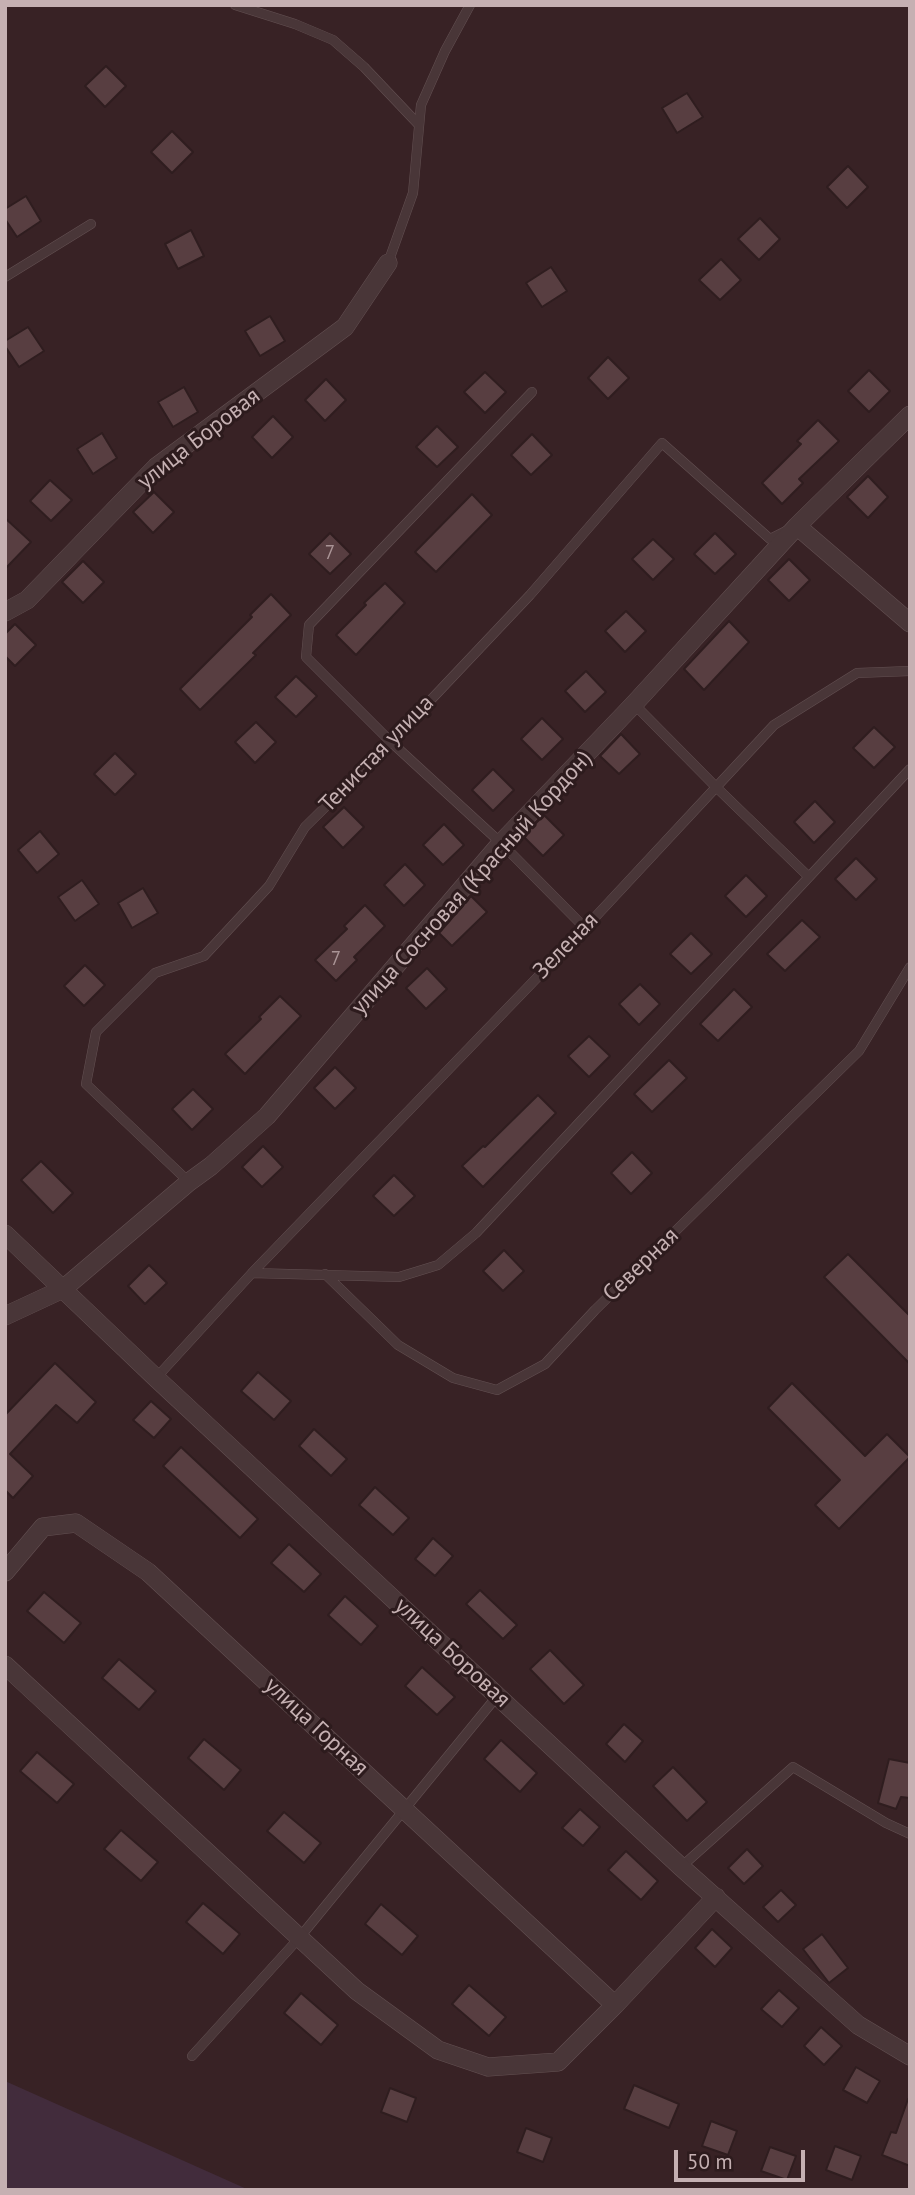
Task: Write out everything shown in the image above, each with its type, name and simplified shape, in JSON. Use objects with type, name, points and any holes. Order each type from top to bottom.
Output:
[{"type":"street","name":"улица Боровая","points":[[5,612],[27,600],[156,467],[345,327],[388,263]]},
{"type":"street","name":"улица Сосновая (Красный Кордон)","points":[[5,1316],[63,1289],[267,1116],[501,843],[634,704],[797,526],[910,415]]},
{"type":"street","points":[[797,526],[910,623]]},
{"type":"street","name":"улица Боровая","points":[[5,1234],[681,1867],[858,2025],[910,2056]]},
{"type":"street","name":"улица Горная","points":[[5,1572],[43,1527],[76,1522],[148,1572],[615,2005]]},
{"type":"street","points":[[5,1665],[357,1991],[438,2050],[488,2067],[558,2062],[716,1897]]},
{"type":"lane","points":[[235,5],[295,24],[332,40],[364,67],[419,125]]},
{"type":"lane","points":[[388,263],[414,193],[421,105],[445,51],[470,5]]},
{"type":"lane","points":[[5,277],[91,224]]},
{"type":"lane","points":[[532,392],[309,625],[306,657],[391,742],[501,843],[584,928]]},
{"type":"lane","name":"Тенистая улица","points":[[189,1182],[86,1084],[96,1032],[155,973],[204,957],[269,886],[305,827],[391,742],[530,595],[662,443],[770,539],[797,526]]},
{"type":"lane","name":"Зеленая","points":[[156,1378],[252,1273],[584,928],[774,725],[857,673],[910,671]]},
{"type":"lane","points":[[634,704],[809,877]]},
{"type":"lane","points":[[252,1273],[398,1277],[438,1265],[475,1233],[910,768]]},
{"type":"lane","name":"Северная","points":[[325,1274],[398,1345],[453,1377],[497,1390],[545,1364],[595,1310],[859,1051],[910,967]]},
{"type":"lane","points":[[192,2056],[300,1937],[498,1695]]},
{"type":"lane","points":[[681,1867],[793,1767],[886,1823],[910,1834]]},
{"type":"shaded area","points":[[5,2081],[249,2190],[5,2190]]},
{"type":"building","points":[[106,66],[126,86],[105,107],[85,86]]},
{"type":"building","points":[[687,93],[703,117],[677,133],[662,108]]},
{"type":"building","points":[[172,131],[193,152],[172,173],[151,152]]},
{"type":"building","points":[[848,166],[868,187],[847,208],[827,187]]},
{"type":"building","points":[[26,196],[41,221],[17,237],[5,219],[5,209]]},
{"type":"building","points":[[760,218],[780,239],[759,260],[738,239]]},
{"type":"building","points":[[191,230],[204,256],[178,269],[165,244]]},
{"type":"building","points":[[721,259],[741,280],[720,300],[699,280]]},
{"type":"building","points":[[551,267],[567,291],[542,307],[526,283]]},
{"type":"building","points":[[270,316],[285,341],[260,356],[245,331]]},
{"type":"building","points":[[28,327],[44,351],[19,367],[5,346],[5,341]]},
{"type":"building","points":[[608,357],[629,378],[608,399],[588,378]]},
{"type":"building","points":[[869,370],[890,391],[869,412],[848,391]]},
{"type":"building","points":[[485,372],[506,392],[485,413],[464,392]]},
{"type":"building","points":[[326,379],[346,400],[325,421],[305,400]]},
{"type":"building","points":[[184,387],[198,412],[173,427],[158,402]]},
{"type":"building","points":[[273,416],[293,437],[272,458],[252,437]]},
{"type":"building","points":[[818,420],[839,441],[799,479],[803,483],[782,504],[762,483],[801,444],[797,441]]},
{"type":"building","points":[[437,426],[458,447],[437,467],[416,447]]},
{"type":"building","points":[[102,433],[117,458],[93,474],[77,449]]},
{"type":"building","points":[[532,434],[552,455],[531,475],[511,455]]},
{"type":"building","points":[[868,476],[888,497],[868,518],[847,497]]},
{"type":"building","points":[[50,480],[72,500],[51,521],[30,501]]},
{"type":"building","points":[[154,492],[174,512],[153,533],[133,512]]},
{"type":"building","points":[[472,494],[492,515],[436,572],[415,552]]},
{"type":"building","points":[[5,518],[31,542],[5,569]]},
{"type":"building","points":[[330,533],[351,554],[330,574],[309,554]]},
{"type":"building","points":[[715,533],[736,554],[715,574],[694,554]]},
{"type":"building","points":[[653,539],[674,559],[653,580],[632,559]]},
{"type":"building","points":[[789,559],[810,580],[789,601],[768,580]]},
{"type":"building","points":[[83,561],[104,582],[83,603],[62,582]]},
{"type":"building","points":[[385,583],[405,603],[356,655],[336,635]]},
{"type":"building","points":[[271,594],[291,615],[253,653],[256,655],[200,710],[180,689],[252,617],[250,615]]},
{"type":"building","points":[[626,611],[646,631],[625,652],[605,631]]},
{"type":"building","points":[[729,621],[749,642],[704,690],[684,669]]},
{"type":"building","points":[[15,624],[36,645],[15,666],[5,656],[5,634]]},
{"type":"building","points":[[586,671],[606,692],[585,712],[565,691]]},
{"type":"building","points":[[296,676],[317,696],[296,717],[275,697]]},
{"type":"building","points":[[542,718],[563,739],[542,760],[521,739]]},
{"type":"building","points":[[256,722],[276,742],[255,763],[235,742]]},
{"type":"building","points":[[874,727],[895,747],[874,768],[853,748]]},
{"type":"building","points":[[621,734],[640,754],[619,774],[600,756]]},
{"type":"building","points":[[115,753],[136,774],[115,795],[94,774]]},
{"type":"building","points":[[493,769],[514,790],[493,811],[472,790]]},
{"type":"building","points":[[815,801],[835,822],[814,843],[794,822]]},
{"type":"building","points":[[344,807],[364,827],[343,848],[323,827]]},
{"type":"building","points":[[544,815],[564,835],[543,856],[523,836]]},
{"type":"building","points":[[444,824],[464,845],[443,865],[423,845]]},
{"type":"building","points":[[40,831],[59,854],[37,873],[18,850]]},
{"type":"building","points":[[856,858],[877,879],[856,900],[835,879]]},
{"type":"building","points":[[405,864],[425,885],[404,906],[384,885]]},
{"type":"building","points":[[746,875],[767,896],[746,917],[725,896]]},
{"type":"building","points":[[82,880],[99,904],[75,921],[58,897]]},
{"type":"building","points":[[143,888],[158,913],[132,928],[118,903]]},
{"type":"building","points":[[471,896],[487,912],[452,946],[439,933]]},
{"type":"building","points":[[365,905],[385,926],[354,957],[357,960],[336,981],[315,960],[347,929],[344,926]]},
{"type":"building","points":[[802,920],[820,937],[785,971],[767,954]]},
{"type":"building","points":[[691,933],[712,954],[691,974],[670,954]]},
{"type":"building","points":[[85,965],[105,985],[84,1006],[64,986]]},
{"type":"building","points":[[427,968],[447,989],[426,1009],[406,988]]},
{"type":"building","points":[[640,984],[660,1004],[639,1025],[619,1004]]},
{"type":"building","points":[[734,989],[752,1007],[718,1041],[700,1024]]},
{"type":"building","points":[[280,996],[301,1016],[245,1074],[225,1054]]},
{"type":"building","points":[[589,1036],[610,1056],[589,1077],[568,1056]]},
{"type":"building","points":[[669,1060],[687,1078],[652,1112],[634,1094]]},
{"type":"building","points":[[335,1067],[356,1088],[335,1109],[314,1088]]},
{"type":"building","points":[[193,1089],[213,1109],[192,1130],[172,1109]]},
{"type":"building","points":[[538,1095],[556,1113],[483,1187],[462,1166]]},
{"type":"building","points":[[263,1146],[283,1167],[262,1187],[242,1167]]},
{"type":"building","points":[[632,1152],[652,1173],[631,1194],[611,1173]]},
{"type":"building","points":[[41,1161],[73,1193],[53,1213],[21,1180]]},
{"type":"building","points":[[394,1175],[415,1196],[394,1216],[373,1196]]},
{"type":"building","points":[[504,1250],[524,1271],[503,1291],[483,1271]]},
{"type":"building","points":[[848,1254],[910,1316],[910,1364],[824,1277]]},
{"type":"building","points":[[149,1265],[167,1283],[145,1304],[128,1286]]},
{"type":"building","points":[[55,1363],[96,1402],[77,1423],[56,1405],[10,1454],[33,1476],[13,1498],[5,1490],[5,1415]]},
{"type":"building","points":[[258,1372],[291,1401],[274,1420],[241,1391]]},
{"type":"building","points":[[792,1383],[865,1456],[887,1434],[910,1457],[839,1529],[815,1505],[840,1480],[768,1408]]},
{"type":"building","points":[[151,1401],[171,1419],[154,1438],[133,1420]]},
{"type":"building","points":[[314,1429],[347,1459],[331,1476],[299,1446]]},
{"type":"building","points":[[181,1447],[258,1519],[240,1538],[163,1466]]},
{"type":"building","points":[[375,1487],[409,1518],[393,1535],[359,1505]]},
{"type":"building","points":[[433,1538],[453,1556],[435,1576],[415,1559]]},
{"type":"building","points":[[289,1544],[321,1574],[304,1592],[271,1563]]},
{"type":"building","points":[[480,1590],[517,1625],[503,1639],[466,1604]]},
{"type":"building","points":[[44,1592],[81,1623],[64,1643],[27,1611]]},
{"type":"building","points":[[345,1596],[378,1626],[361,1645],[328,1615]]},
{"type":"building","points":[[550,1650],[584,1685],[564,1704],[530,1669]]},
{"type":"building","points":[[119,1659],[156,1691],[139,1710],[102,1678]]},
{"type":"building","points":[[422,1667],[455,1697],[437,1715],[405,1686]]},
{"type":"building","points":[[624,1724],[643,1741],[625,1762],[606,1744]]},
{"type":"building","points":[[204,1739],[241,1770],[224,1790],[188,1758]]},
{"type":"building","points":[[501,1740],[537,1773],[520,1792],[484,1759]]},
{"type":"building","points":[[37,1752],[74,1784],[57,1803],[20,1771]]},
{"type":"building","points":[[889,1759],[910,1763],[910,1798],[901,1797],[896,1809],[878,1803]]},
{"type":"building","points":[[673,1767],[707,1802],[687,1821],[653,1786]]},
{"type":"building","points":[[580,1809],[600,1827],[583,1846],[562,1828]]},
{"type":"building","points":[[284,1812],[321,1843],[304,1863],[267,1831]]},
{"type":"building","points":[[121,1830],[158,1862],[141,1881],[104,1849]]},
{"type":"building","points":[[747,1849],[763,1866],[744,1884],[728,1868]]},
{"type":"building","points":[[626,1851],[658,1881],[641,1900],[608,1870]]},
{"type":"building","points":[[781,1890],[796,1905],[778,1922],[763,1907]]},
{"type":"building","points":[[203,1903],[240,1934],[223,1954],[186,1922]]},
{"type":"building","points":[[381,1904],[418,1936],[402,1955],[365,1924]]},
{"type":"building","points":[[712,1929],[732,1948],[715,1967],[695,1948]]},
{"type":"building","points":[[822,1934],[848,1968],[829,1983],[803,1949]]},
{"type":"building","points":[[469,1985],[506,2017],[489,2036],[452,2004]]},
{"type":"building","points":[[779,1990],[799,2008],[782,2027],[761,2009]]},
{"type":"building","points":[[301,1993],[338,2025],[321,2045],[284,2013]]},
{"type":"building","points":[[821,2027],[842,2046],[824,2065],[804,2046]]},
{"type":"building","points":[[856,2067],[880,2081],[867,2103],[843,2090]]},
{"type":"building","points":[[634,2085],[679,2104],[669,2128],[624,2109]]},
{"type":"building","points":[[390,2088],[416,2098],[407,2122],[381,2112]]},
{"type":"building","points":[[908,2099],[910,2166],[882,2155],[891,2132],[896,2133]]},
{"type":"building","points":[[711,2121],[737,2131],[728,2155],[702,2146]]},
{"type":"building","points":[[526,2128],[552,2138],[543,2162],[517,2152]]},
{"type":"building","points":[[835,2146],[861,2156],[852,2180],[826,2170]]},
{"type":"building","points":[[770,2147],[796,2156],[787,2180],[761,2171]]}]
